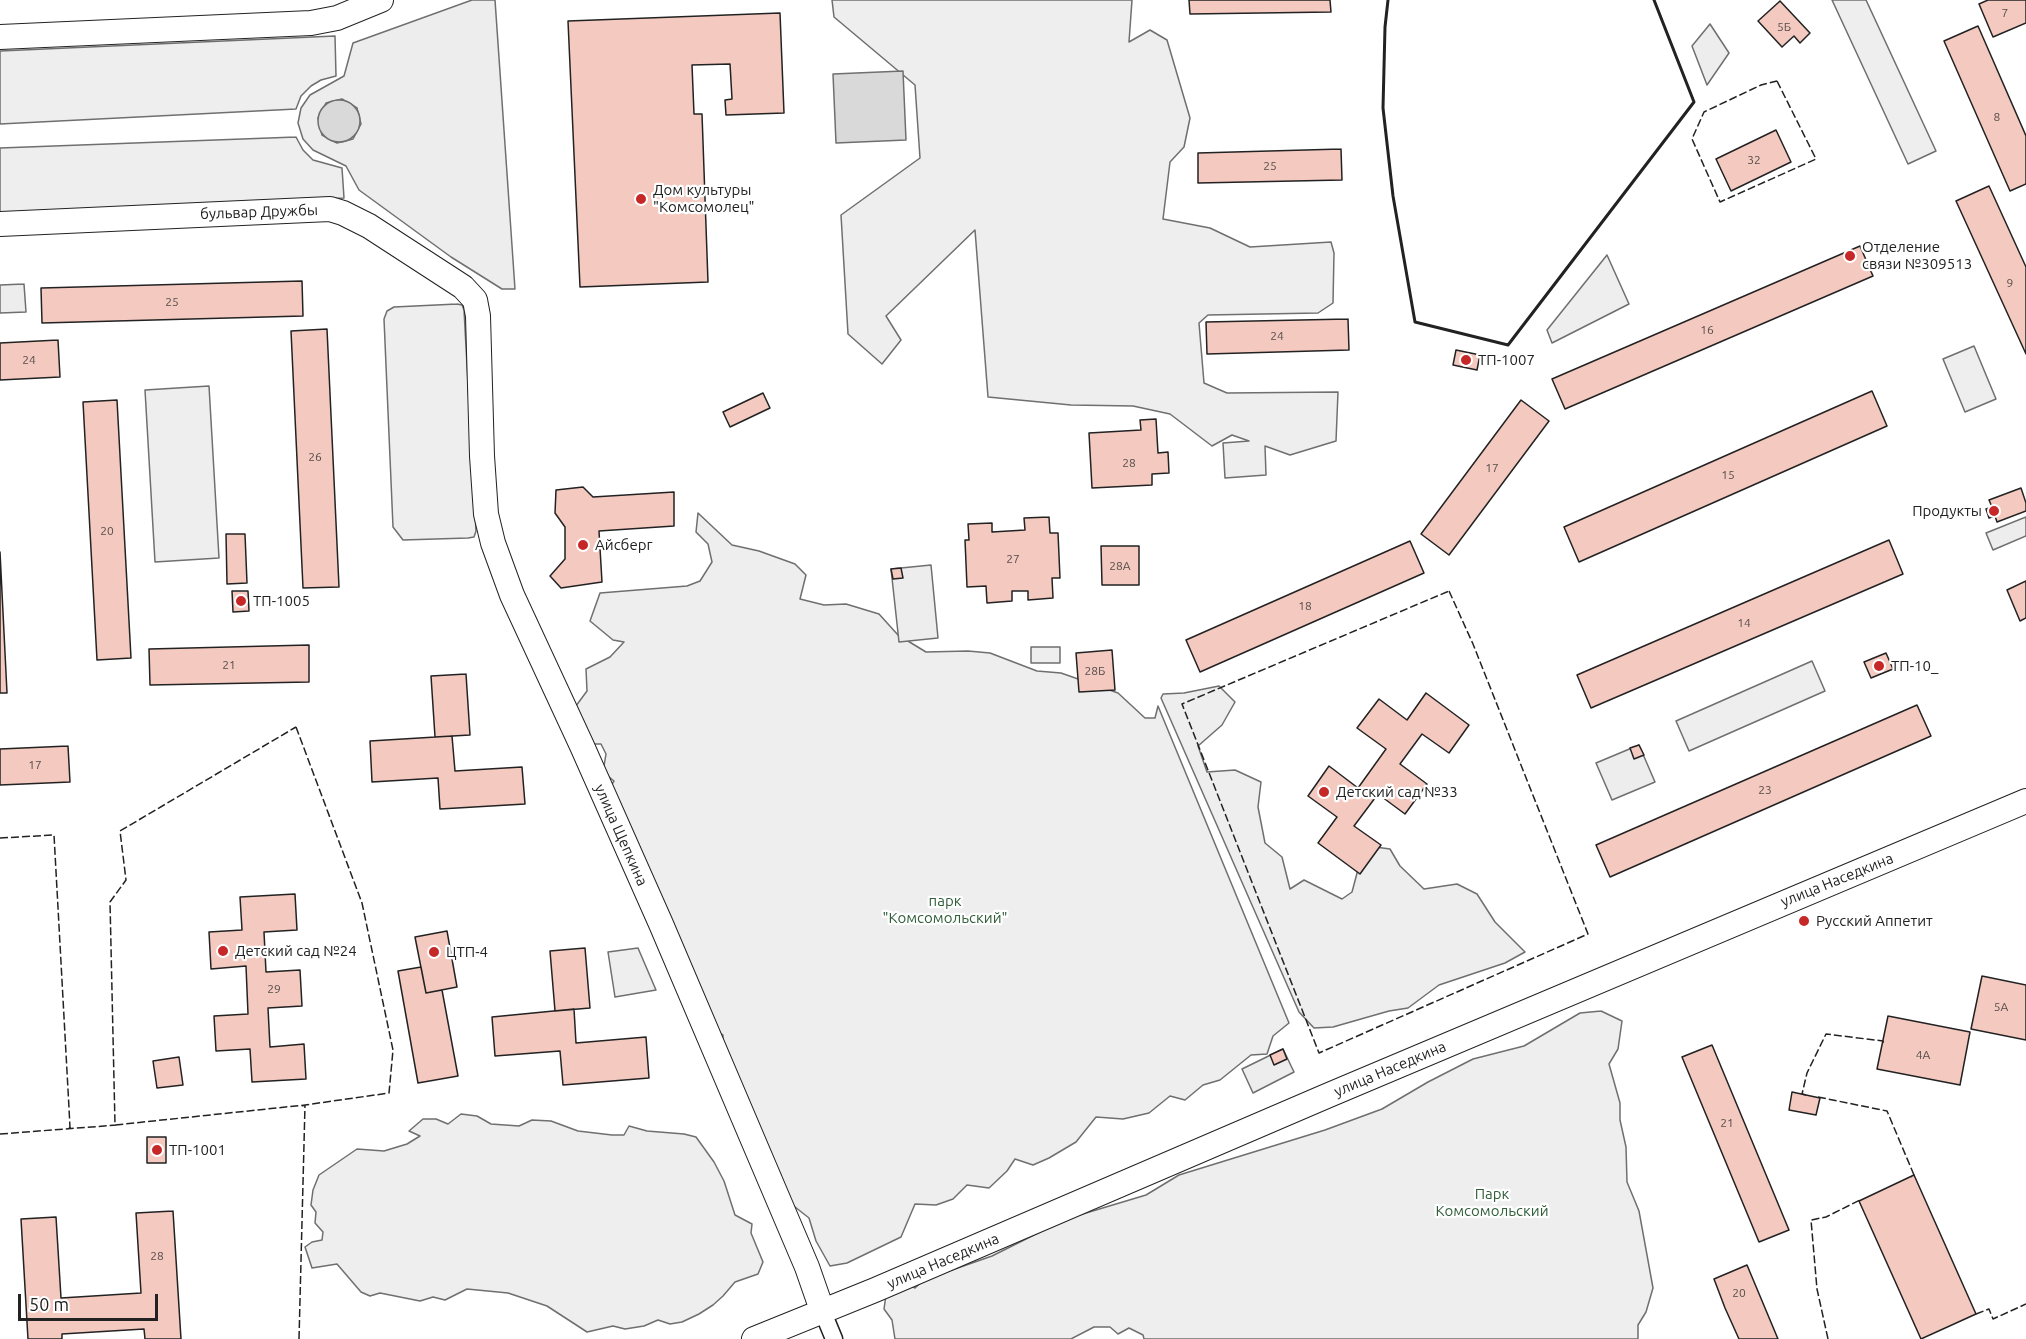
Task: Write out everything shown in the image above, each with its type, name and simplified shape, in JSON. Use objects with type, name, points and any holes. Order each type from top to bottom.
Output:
[{"type":"main road","points":[[0,38],[311,22],[337,18],[380,1]]},
{"type":"main road","name":"бульвар Дружбы","points":[[0,224],[330,209],[369,226],[463,287],[476,300],[478,316]]},
{"type":"main road","name":"улица Щепкина","points":[[478,316],[482,456],[486,514],[493,543],[512,595],[661,924],[807,1267],[822,1310]]},
{"type":"main road","name":"улица Наседкина","points":[[754,1339],[875,1290],[1329,1095],[2026,801]]},
{"type":"street","name":"улица Щепкина","points":[[822,1310],[834,1339]]},
{"type":"green space","points":[[832,0],[1132,0],[1129,42],[1150,30],[1167,40],[1190,118],[1184,147],[1170,162],[1163,219],[1210,228],[1250,247],[1331,242],[1334,253],[1333,303],[1318,313],[1208,315],[1199,323],[1204,383],[1227,393],[1338,392],[1336,441],[1290,455],[1265,446],[1266,475],[1225,478],[1223,443],[1249,441],[1232,435],[1212,446],[1170,414],[1133,406],[1071,405],[988,397],[975,230],[886,316],[901,340],[882,364],[848,334],[841,215],[920,158],[915,85],[834,17]]},
{"type":"green space","points":[[1832,0],[1866,0],[1936,151],[1908,164]]},
{"type":"green space","points":[[335,36],[336,76],[321,80],[311,86],[301,96],[296,109],[0,124],[0,51]]},
{"type":"green space","points":[[296,137],[303,150],[313,160],[342,168],[344,198],[0,215],[0,148]]},
{"type":"green space","points":[[1607,255],[1629,304],[1552,343],[1547,330]]},
{"type":"green space","points":[[462,305],[464,310],[476,531],[474,537],[468,538],[403,540],[393,527],[384,319],[387,311],[394,307]]},
{"type":"green space","points":[[1974,346],[1996,399],[1965,412],[1943,359]]},
{"type":"green space","points":[[209,386],[219,558],[155,562],[145,390]]},
{"type":"green space","name":"парк \"Комсомольский\"","points":[[698,513],[732,545],[759,551],[795,564],[806,575],[800,599],[824,605],[846,604],[879,614],[898,635],[926,652],[990,653],[1037,671],[1061,673],[1118,693],[1145,718],[1155,718],[1158,706],[1289,1023],[1273,1036],[1267,1054],[1251,1055],[1220,1080],[1203,1085],[1185,1100],[1170,1096],[1149,1113],[1123,1119],[1096,1117],[1076,1142],[1049,1158],[1033,1165],[1015,1159],[1007,1171],[989,1188],[967,1185],[953,1199],[936,1205],[915,1204],[901,1237],[847,1263],[830,1266],[816,1241],[809,1218],[776,1192],[781,1175],[758,1138],[748,1098],[736,1092],[722,1063],[723,1035],[706,1023],[607,792],[614,781],[603,772],[606,754],[601,744],[588,744],[567,718],[587,691],[586,669],[610,657],[624,642],[613,640],[590,621],[600,593],[687,586],[700,581],[712,562],[708,544],[696,532]]},
{"type":"green space","points":[[1031,647],[1060,647],[1060,663],[1031,663]]},
{"type":"green space","points":[[1812,661],[1825,691],[1689,751],[1676,721]]},
{"type":"green space","points":[[1219,686],[1235,702],[1222,725],[1198,746],[1207,772],[1235,770],[1261,782],[1258,807],[1265,843],[1282,857],[1290,889],[1304,880],[1342,899],[1352,892],[1360,862],[1368,846],[1390,849],[1400,866],[1424,889],[1457,884],[1477,894],[1495,922],[1525,952],[1505,963],[1439,985],[1408,1008],[1333,1027],[1314,1028],[1299,1012],[1161,698],[1163,694],[1184,693]]},
{"type":"green space","points":[[638,948],[656,990],[615,997],[608,952]]},
{"type":"green space","name":"Парк Комсомольский","points":[[1601,1011],[1622,1021],[1618,1049],[1609,1064],[1620,1103],[1620,1120],[1626,1147],[1627,1182],[1639,1211],[1653,1288],[1646,1312],[1638,1325],[1638,1339],[1144,1339],[1143,1335],[1129,1328],[1118,1334],[1110,1327],[1094,1327],[1071,1339],[895,1339],[892,1320],[884,1309],[887,1288],[907,1283],[915,1288],[930,1274],[952,1270],[992,1256],[1066,1219],[1146,1195],[1179,1175],[1325,1130],[1382,1109],[1473,1059],[1524,1046],[1580,1013]]},
{"type":"green space","points":[[461,1114],[477,1116],[491,1124],[519,1126],[532,1120],[551,1121],[578,1131],[612,1135],[624,1135],[629,1126],[647,1131],[696,1137],[724,1181],[735,1215],[752,1224],[751,1233],[763,1262],[758,1274],[735,1282],[713,1305],[682,1322],[670,1324],[658,1320],[644,1326],[625,1329],[613,1326],[587,1332],[547,1306],[508,1293],[467,1289],[445,1300],[433,1297],[420,1301],[380,1293],[370,1296],[361,1292],[337,1264],[312,1268],[305,1247],[312,1242],[322,1240],[323,1232],[315,1223],[316,1212],[311,1205],[313,1190],[319,1175],[357,1149],[384,1151],[407,1144],[420,1136],[409,1131],[423,1119],[436,1119],[448,1124]]},
{"type":"shaded area","points":[[472,0],[495,0],[515,289],[502,289],[451,257],[359,190],[346,166],[313,150],[303,139],[298,123],[301,108],[310,95],[344,76],[353,43]],"holes":[[[342,99],[357,108],[361,124],[353,139],[337,143],[322,135],[318,118],[326,103]]]},
{"type":"shaded area","points":[[1710,24],[1729,53],[1707,85],[1692,46]]},
{"type":"shaded area","points":[[903,71],[906,140],[836,143],[833,74]]},
{"type":"shaded area","points":[[339,100],[354,106],[360,121],[354,136],[339,142],[324,136],[318,121],[324,106]]},
{"type":"shaded area","points":[[24,284],[26,312],[0,313],[0,285]]},
{"type":"shaded area","points":[[2026,517],[2026,536],[1993,550],[1986,533]]},
{"type":"shaded area","points":[[931,565],[938,638],[899,642],[891,569]]},
{"type":"shaded area","points":[[1639,745],[1655,782],[1612,800],[1596,763]]},
{"type":"shaded area","points":[[1283,1049],[1294,1072],[1253,1093],[1242,1069]]},
{"type":"building","points":[[1189,0],[1330,0],[1331,12],[1190,14]]},
{"type":"building","points":[[1988,0],[2026,0],[2026,23],[1993,37],[1979,4]]},
{"type":"building","points":[[1780,1],[1810,33],[1800,43],[1794,36],[1782,47],[1758,21]]},
{"type":"building","name":"Дом культуры \"Комсомолец\"","points":[[780,13],[784,113],[726,115],[725,100],[732,99],[730,64],[692,65],[694,114],[702,114],[708,282],[580,287],[568,21]]},
{"type":"building","points":[[1978,26],[2026,136],[2026,184],[2010,191],[1944,41]]},
{"type":"building","points":[[1776,130],[1791,162],[1731,191],[1716,159]]},
{"type":"building","points":[[1341,149],[1342,180],[1198,183],[1198,153]]},
{"type":"building","points":[[1989,186],[2026,267],[2026,354],[1956,201]]},
{"type":"building","points":[[1860,246],[1873,276],[1565,409],[1552,379]]},
{"type":"building","points":[[302,281],[303,316],[42,323],[41,288]]},
{"type":"building","points":[[1348,319],[1349,350],[1207,354],[1206,322]]},
{"type":"building","points":[[327,329],[339,587],[303,588],[291,331]]},
{"type":"building","points":[[58,340],[60,377],[0,380],[0,343]]},
{"type":"building","name":"ТП-1007","points":[[1456,350],[1480,355],[1477,370],[1453,365]]},
{"type":"building","points":[[1872,391],[1887,426],[1579,562],[1564,527]]},
{"type":"building","points":[[763,393],[770,408],[730,427],[723,412]]},
{"type":"building","points":[[117,400],[131,658],[97,660],[83,402]]},
{"type":"building","points":[[1521,400],[1549,421],[1449,555],[1421,534]]},
{"type":"building","points":[[1156,419],[1158,453],[1168,452],[1169,473],[1152,474],[1152,485],[1092,488],[1089,433],[1141,430],[1140,420]]},
{"type":"building","name":"Айсберг","points":[[583,487],[593,497],[674,492],[674,526],[599,531],[602,582],[561,588],[550,576],[565,559],[565,527],[555,513],[556,490]]},
{"type":"building","points":[[2021,488],[2026,511],[1997,522],[1995,516],[1989,518],[1986,509],[1992,507],[1989,500]]},
{"type":"building","points":[[1049,517],[1050,533],[1058,533],[1060,578],[1052,578],[1053,598],[1028,600],[1028,591],[1012,591],[1012,601],[987,603],[986,586],[967,587],[965,540],[969,540],[968,524],[992,523],[992,532],[1025,530],[1024,518]]},
{"type":"building","points":[[226,534],[245,534],[247,583],[227,584]]},
{"type":"building","points":[[1889,540],[1903,574],[1591,708],[1577,675]]},
{"type":"building","points":[[1410,541],[1424,573],[1200,672],[1186,640]]},
{"type":"building","points":[[1101,546],[1139,546],[1139,585],[1102,585]]},
{"type":"building","points":[[0,552],[7,693],[0,693]]},
{"type":"building","points":[[901,568],[903,578],[893,579],[891,569]]},
{"type":"building","points":[[2026,581],[2026,618],[2020,621],[2007,590]]},
{"type":"building","name":"ТП-1005","points":[[232,591],[248,591],[249,611],[233,612]]},
{"type":"building","points":[[309,645],[309,682],[150,685],[149,649]]},
{"type":"building","points":[[1112,650],[1115,690],[1079,692],[1076,653]]},
{"type":"building","name":"ТП-10_","points":[[1886,653],[1893,669],[1871,678],[1864,662]]},
{"type":"building","points":[[466,674],[470,735],[435,737],[431,676]]},
{"type":"building","points":[[1426,693],[1469,725],[1449,753],[1422,734],[1400,764],[1427,784],[1405,814],[1378,794],[1354,826],[1381,845],[1360,874],[1318,843],[1337,817],[1308,796],[1329,766],[1358,788],[1386,749],[1357,728],[1379,699],[1407,720]]},
{"type":"building","points":[[1917,705],[1931,736],[1610,877],[1596,845]]},
{"type":"building","points":[[452,736],[455,771],[522,767],[525,804],[440,809],[438,778],[372,782],[370,741]]},
{"type":"building","points":[[1639,745],[1644,755],[1634,759],[1630,748]]},
{"type":"building","points":[[68,746],[70,782],[0,785],[0,749]]},
{"type":"building","points":[[295,894],[297,930],[264,932],[266,972],[300,970],[302,1006],[268,1008],[270,1047],[304,1044],[306,1079],[252,1082],[250,1049],[216,1051],[214,1016],[248,1014],[246,966],[211,969],[209,932],[242,930],[240,897]]},
{"type":"building","name":"ЦТП-4","points":[[447,931],[457,987],[426,993],[415,937]]},
{"type":"building","points":[[585,948],[590,1008],[555,1011],[550,951]]},
{"type":"building","points":[[421,967],[426,993],[442,990],[458,1076],[418,1083],[398,971]]},
{"type":"building","points":[[1982,976],[2026,985],[2026,1040],[1971,1029]]},
{"type":"building","points":[[574,1009],[576,1043],[646,1037],[649,1078],[563,1085],[560,1051],[495,1056],[492,1017]]},
{"type":"building","points":[[1888,1016],[1970,1032],[1960,1085],[1877,1069]]},
{"type":"building","points":[[1712,1045],[1789,1230],[1759,1242],[1682,1057]]},
{"type":"building","points":[[1283,1049],[1287,1059],[1274,1065],[1270,1055]]},
{"type":"building","points":[[179,1057],[183,1085],[157,1088],[153,1061]]},
{"type":"building","points":[[1792,1092],[1820,1098],[1816,1115],[1789,1110]]},
{"type":"building","name":"ТП-1001","points":[[147,1137],[166,1137],[166,1163],[147,1163]]},
{"type":"building","points":[[1914,1175],[1976,1314],[1921,1339],[1859,1201]]},
{"type":"building","points":[[173,1211],[181,1339],[145,1339],[144,1329],[62,1334],[62,1339],[28,1339],[21,1219],[56,1217],[61,1298],[141,1293],[136,1213]]},
{"type":"building","points":[[1747,1265],[1778,1339],[1739,1339],[1725,1308],[1714,1279]]},
{"type":"fence","points":[[1777,81],[1816,159],[1720,202],[1692,139],[1704,112],[1761,85],[1777,81]]},
{"type":"fence","points":[[1449,591],[1473,644],[1588,934],[1319,1053],[1182,704],[1449,591]]},
{"type":"fence","points":[[296,727],[362,903],[393,1050],[389,1093],[305,1105],[115,1125],[110,902],[126,880],[120,831],[296,727]]},
{"type":"fence","points":[[0,838],[54,835],[70,1128],[67,1129]]},
{"type":"fence","points":[[1806,1095],[1802,1094],[1807,1073],[1826,1034],[1883,1041],[1883,1043]]},
{"type":"fence","points":[[1818,1097],[1887,1111],[1914,1175],[1911,1177]]},
{"type":"fence","points":[[299,1339],[305,1105],[302,1106]]},
{"type":"fence","points":[[0,1134],[117,1125]]},
{"type":"fence","points":[[1828,1339],[1817,1289],[1811,1220],[1826,1217],[1862,1199]]},
{"type":"fence","points":[[1976,1314],[1989,1309],[1993,1319],[2026,1304]]},
{"type":"wall","points":[[1388,0],[1383,108],[1393,196],[1415,322],[1508,345],[1694,102],[1654,0]]},
{"type":"place","name":"Дом культуры \"Комсомолец\"","points":[[641,199]]},
{"type":"place","name":"Отделение связи №309513","points":[[1850,256]]},
{"type":"place","name":"ТП-1007","points":[[1466,360]]},
{"type":"place","name":"Продукты","points":[[1994,511]]},
{"type":"place","name":"Айсберг","points":[[583,545]]},
{"type":"place","name":"ТП-1005","points":[[241,601]]},
{"type":"place","name":"ТП-10_","points":[[1879,666]]},
{"type":"place","name":"Детский сад №33","points":[[1324,792]]},
{"type":"place","name":"Русский Аппетит","points":[[1804,921]]},
{"type":"place","name":"Детский сад №24","points":[[223,951]]},
{"type":"place","name":"ЦТП-4","points":[[434,952]]},
{"type":"place","name":"ТП-1001","points":[[157,1150]]}]
